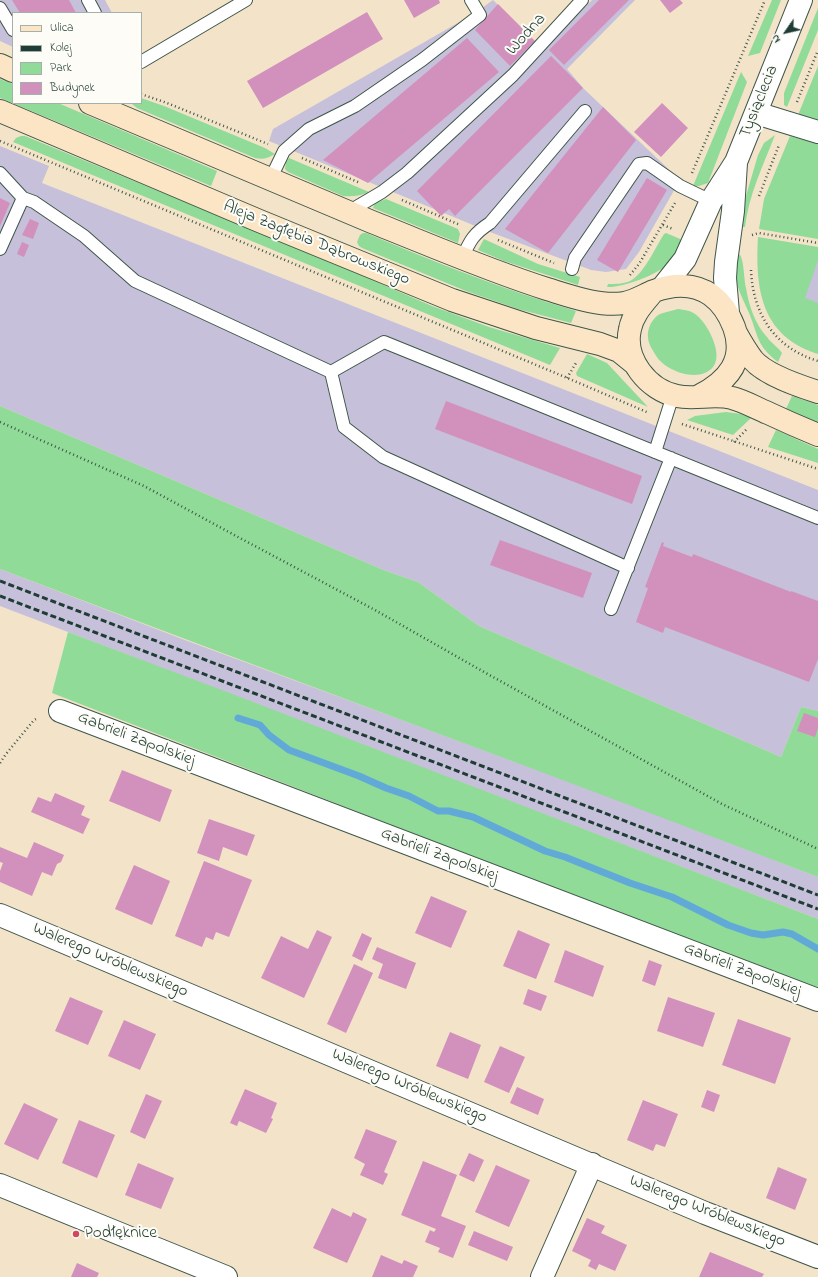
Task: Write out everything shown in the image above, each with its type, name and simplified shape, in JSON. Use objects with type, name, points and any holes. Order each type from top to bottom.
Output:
[{"type":"street","name":"Tysiąclecia","points":[[658,290],[688,254],[711,201],[737,159],[801,0]]},
{"type":"street","points":[[0,65],[12,71]]},
{"type":"street","points":[[96,104],[112,107],[270,180],[462,258],[546,288],[585,300],[624,303],[658,290],[677,286],[689,286],[700,289],[710,294],[719,302],[753,360],[759,365],[791,382],[818,392]]},
{"type":"street","points":[[756,113],[818,132]]},
{"type":"street","name":"Aleja Zagłębia Dąbrowskiego","points":[[1,114],[452,300],[536,328],[600,344],[619,351],[634,364]]},
{"type":"street","name":"Tysiąclecia","points":[[732,323],[725,278],[733,212],[737,159]]},
{"type":"street","points":[[658,290],[637,312],[630,328],[629,345],[634,364],[644,377],[654,386],[673,395],[720,396],[732,398],[818,436]]},
{"type":"street","points":[[699,396],[717,386],[730,372],[737,354],[738,345],[732,323]]},
{"type":"street","name":"Gabrieli Zapolskiej","points":[[60,711],[818,1000]]},
{"type":"street","name":"Walerego Wróblewskiego","points":[[0,915],[706,1213],[818,1257]]},
{"type":"street","points":[[542,1277],[592,1164]]},
{"type":"street","points":[[0,1184],[226,1277]]},
{"type":"lane","points":[[88,0],[94,12]]},
{"type":"lane","points":[[142,61],[246,0]]},
{"type":"lane","points":[[270,180],[284,151],[309,129],[354,106],[422,60],[480,15],[471,0]]},
{"type":"lane","name":"Wodna","points":[[348,212],[382,192],[407,173],[513,76],[582,0]]},
{"type":"lane","points":[[0,8],[12,28]]},
{"type":"lane","points":[[462,258],[469,243],[477,232],[490,223],[585,110]]},
{"type":"lane","points":[[572,269],[575,258],[639,164],[648,163],[680,186],[711,201]]},
{"type":"lane","points":[[0,173],[23,198],[34,202],[84,236],[135,281],[331,372]]},
{"type":"lane","points":[[0,250],[23,198]]},
{"type":"lane","points":[[331,372],[384,342],[818,518]]},
{"type":"lane","points":[[331,372],[344,427],[383,456],[628,568]]},
{"type":"lane","points":[[655,452],[673,395]]},
{"type":"lane","points":[[611,609],[671,458]]},
{"type":"path","points":[[796,105],[818,50]]},
{"type":"path","points":[[142,94],[167,103],[284,151],[477,232]]},
{"type":"path","points":[[0,141],[666,420],[691,426],[734,442],[818,469]]},
{"type":"path","points":[[757,200],[781,142]]},
{"type":"path","points":[[752,228],[752,235],[759,233],[818,243]]},
{"type":"path","points":[[750,266],[752,283],[757,302],[768,326],[778,339],[791,349],[818,361]]},
{"type":"path","points":[[567,378],[578,359]]},
{"type":"path","points":[[0,422],[144,486],[375,610],[722,804],[818,849]]},
{"type":"path","points":[[734,442],[751,426]]},
{"type":"path","points":[[0,763],[34,720],[60,711]]},
{"type":"shaded area","points":[[0,0],[105,0],[111,12],[12,12],[12,47],[0,41]]},
{"type":"shaded area","points":[[493,0],[543,50],[592,0],[635,0],[567,69],[583,88],[680,180],[639,252],[626,269],[606,272],[591,270],[490,232],[269,141],[273,129],[475,13]]},
{"type":"shaded area","points":[[0,146],[49,166],[42,183],[818,490],[818,711],[801,707],[781,757],[479,626],[418,582],[386,571],[0,406]]},
{"type":"shaded area","points":[[818,255],[818,313],[798,306]]},
{"type":"shaded area","points":[[0,569],[185,640],[643,809],[818,877],[818,919],[0,606]]},
{"type":"green space","points":[[772,0],[781,0],[760,53],[748,56]]},
{"type":"green space","points":[[818,8],[818,30],[787,107],[784,105],[784,93]]},
{"type":"green space","points":[[818,66],[818,121],[798,115]]},
{"type":"green space","points":[[741,72],[747,82],[708,183],[693,186]]},
{"type":"green space","points":[[0,79],[12,84],[12,103],[0,98]]},
{"type":"green space","points":[[142,98],[265,148],[275,154],[261,159],[255,158],[137,108],[132,104],[142,104]]},
{"type":"green space","points":[[14,104],[60,104],[217,171],[211,186]]},
{"type":"green space","points":[[775,135],[753,192],[745,227],[739,227],[758,155],[764,143]]},
{"type":"green space","points":[[25,136],[340,266],[432,306],[489,327],[560,348],[550,365],[13,142],[16,138]]},
{"type":"green space","points":[[790,136],[818,144],[818,239],[759,229],[764,199]]},
{"type":"green space","points":[[289,158],[369,192],[356,196],[343,196],[288,172],[285,169],[286,162]]},
{"type":"green space","points":[[386,199],[458,229],[460,234],[458,243],[373,208],[375,203]]},
{"type":"green space","points":[[363,233],[496,285],[576,311],[571,323],[518,309],[466,291],[362,248],[357,242],[360,235]]},
{"type":"green space","points":[[666,233],[685,241],[668,264],[656,272],[639,280],[613,287],[607,287],[608,284],[625,283],[635,278],[645,267]]},
{"type":"green space","points":[[758,237],[818,247],[818,260],[805,298],[818,303],[818,354],[799,346],[784,335],[773,323],[761,292],[758,275]]},
{"type":"green space","points":[[484,239],[538,264],[580,277],[578,285],[504,261],[478,250]]},
{"type":"green space","points":[[735,254],[740,255],[741,258],[747,295],[756,321],[770,341],[782,353],[778,362],[766,351],[759,340],[737,285],[735,275]]},
{"type":"green space","points":[[678,309],[689,311],[700,318],[713,339],[717,354],[716,361],[713,367],[707,372],[699,375],[691,375],[674,370],[666,366],[660,360],[650,346],[648,334],[652,321],[660,314]]},
{"type":"green space","points":[[587,354],[607,363],[648,407],[577,376],[576,373]]},
{"type":"green space","points":[[792,396],[818,405],[818,423],[786,409]]},
{"type":"green space","points":[[0,406],[386,571],[418,582],[479,626],[781,757],[801,707],[818,711],[818,877],[0,569]]},
{"type":"green space","points":[[726,412],[741,414],[751,418],[733,435],[687,420],[695,416]]},
{"type":"green space","points":[[776,430],[818,449],[818,463],[768,447]]},
{"type":"green space","points":[[68,632],[818,919],[818,987],[538,882],[52,693]]},
{"type":"building","points":[[12,0],[69,0],[75,12],[19,12]]},
{"type":"building","points":[[404,0],[439,0],[440,3],[414,18]]},
{"type":"building","points":[[599,0],[629,0],[564,65],[549,50]]},
{"type":"building","points":[[660,0],[680,0],[683,3],[670,13]]},
{"type":"building","points":[[498,4],[535,41],[510,66],[475,30]]},
{"type":"building","points":[[367,12],[383,39],[263,108],[247,81]]},
{"type":"building","points":[[467,38],[499,72],[368,183],[323,160]]},
{"type":"building","points":[[551,56],[583,88],[455,216],[449,209],[441,216],[417,191]]},
{"type":"building","points":[[662,103],[688,128],[661,157],[634,132]]},
{"type":"building","points":[[603,107],[636,140],[548,253],[505,229]]},
{"type":"building","points":[[647,178],[667,190],[618,272],[597,260]]},
{"type":"building","points":[[0,198],[10,203],[0,226]]},
{"type":"building","points":[[30,219],[39,223],[33,239],[22,235]]},
{"type":"building","points":[[22,242],[29,245],[24,257],[17,254]]},
{"type":"building","points":[[446,401],[642,476],[632,504],[435,429]]},
{"type":"building","points":[[500,540],[592,573],[583,598],[490,565]]},
{"type":"building","points":[[662,542],[664,543],[663,546],[692,557],[693,554],[818,601],[818,659],[809,682],[665,627],[663,633],[636,622],[648,588],[645,587]]},
{"type":"building","points":[[804,713],[818,718],[818,728],[815,737],[797,731]]},
{"type":"building","points":[[122,770],[172,790],[160,822],[109,801]]},
{"type":"building","points":[[55,793],[85,806],[81,815],[90,819],[83,834],[31,812],[38,797],[51,802]]},
{"type":"building","points":[[209,819],[255,835],[247,856],[223,847],[219,861],[197,853]]},
{"type":"building","points":[[34,842],[64,855],[61,862],[57,864],[52,876],[42,872],[32,896],[0,882],[0,871],[3,863],[0,862],[0,847],[27,858]]},
{"type":"building","points":[[204,861],[252,880],[229,937],[216,932],[213,940],[206,937],[202,947],[175,936]]},
{"type":"building","points":[[134,865],[170,881],[152,925],[115,909]]},
{"type":"building","points":[[431,896],[467,911],[451,948],[415,933]]},
{"type":"building","points":[[317,930],[332,937],[304,998],[261,978],[281,936],[308,949]]},
{"type":"building","points":[[518,930],[550,944],[536,979],[503,966]]},
{"type":"building","points":[[362,933],[372,938],[362,961],[352,956]]},
{"type":"building","points":[[377,947],[416,963],[406,989],[378,978],[383,964],[372,959]]},
{"type":"building","points":[[565,950],[604,966],[593,997],[554,982]]},
{"type":"building","points":[[649,960],[662,965],[655,986],[642,981]]},
{"type":"building","points":[[354,964],[373,973],[346,1033],[327,1024]]},
{"type":"building","points":[[528,989],[547,996],[541,1011],[523,1004]]},
{"type":"building","points":[[70,997],[103,1011],[88,1045],[55,1031]]},
{"type":"building","points":[[668,997],[715,1013],[703,1047],[657,1031]]},
{"type":"building","points":[[738,1019],[791,1038],[775,1084],[722,1065]]},
{"type":"building","points":[[124,1020],[156,1034],[140,1070],[108,1056]]},
{"type":"building","points":[[450,1032],[481,1045],[468,1079],[436,1066]]},
{"type":"building","points":[[500,1046],[525,1057],[509,1093],[484,1082]]},
{"type":"building","points":[[517,1087],[544,1099],[538,1115],[510,1103]]},
{"type":"building","points":[[245,1089],[277,1103],[271,1118],[273,1119],[266,1133],[239,1121],[237,1126],[230,1123]]},
{"type":"building","points":[[707,1090],[720,1095],[714,1112],[701,1107]]},
{"type":"building","points":[[146,1094],[162,1101],[145,1139],[130,1132]]},
{"type":"building","points":[[643,1100],[678,1114],[665,1147],[656,1144],[653,1151],[627,1140]]},
{"type":"building","points":[[24,1103],[58,1119],[38,1160],[4,1144]]},
{"type":"building","points":[[79,1120],[115,1135],[97,1178],[62,1163]]},
{"type":"building","points":[[366,1129],[397,1141],[384,1172],[388,1174],[383,1185],[360,1175],[365,1164],[354,1158]]},
{"type":"building","points":[[469,1153],[484,1160],[474,1182],[459,1175]]},
{"type":"building","points":[[423,1161],[457,1175],[441,1216],[466,1226],[453,1258],[438,1252],[440,1248],[425,1242],[430,1230],[434,1232],[436,1229],[401,1215]]},
{"type":"building","points":[[138,1163],[174,1178],[161,1209],[125,1195]]},
{"type":"building","points":[[496,1165],[530,1180],[509,1227],[475,1212]]},
{"type":"building","points":[[778,1167],[807,1179],[795,1210],[766,1198]]},
{"type":"building","points":[[332,1208],[351,1217],[353,1212],[367,1219],[347,1263],[313,1248]]},
{"type":"building","points":[[587,1218],[605,1226],[601,1233],[627,1245],[615,1271],[599,1264],[596,1270],[588,1266],[591,1260],[572,1251]]},
{"type":"building","points":[[474,1231],[513,1247],[507,1261],[468,1245]]},
{"type":"building","points":[[710,1252],[764,1274],[762,1277],[699,1277]]},
{"type":"building","points":[[381,1255],[402,1264],[404,1260],[418,1266],[413,1277],[372,1277]]},
{"type":"building","points":[[77,1263],[99,1273],[97,1277],[71,1277]]},
{"type":"waterway","points":[[238,718],[260,725],[269,735],[289,750],[409,796],[438,811],[449,811],[473,817],[545,851],[672,897],[728,925],[751,933],[763,935],[783,932],[792,934],[818,949]]},
{"type":"railway","points":[[0,581],[818,895]]},
{"type":"railway","points":[[0,596],[818,909]]},
{"type":"place","name":"Podłęknice","points":[[76,1234]]}]
